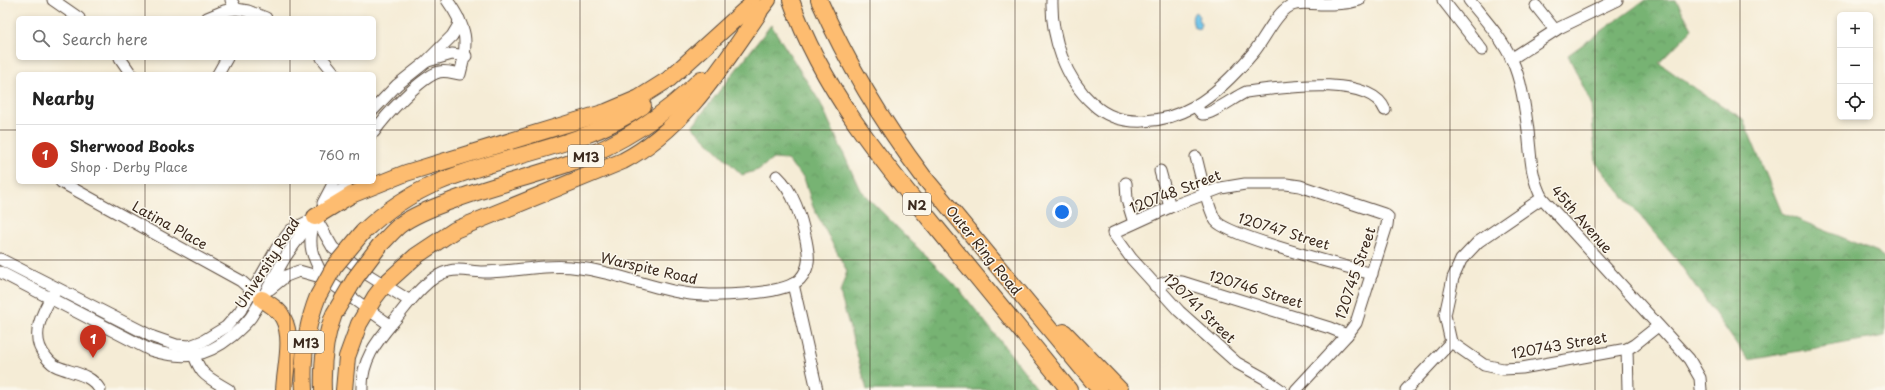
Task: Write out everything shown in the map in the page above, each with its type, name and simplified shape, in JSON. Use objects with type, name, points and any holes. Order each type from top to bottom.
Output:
[{"type":"highway","name":"Outer Ring Road","points":[[791,0],[817,57],[842,102],[864,135],[928,217],[1069,390]]},
{"type":"highway","name":"Outer Ring Road","points":[[819,0],[843,53],[884,121],[923,176],[1100,390]]},
{"type":"highway","points":[[314,218],[351,195],[406,173],[623,106],[645,95],[669,79],[758,6]]},
{"type":"highway","points":[[344,390],[347,357],[359,324],[367,309],[385,284],[416,256],[455,230],[623,161],[642,151],[674,124],[705,88],[758,6]]},
{"type":"highway","name":"M13","points":[[304,390],[306,339],[312,311],[318,296],[334,267],[363,232],[396,205],[438,182],[584,137],[635,112],[675,84],[711,48],[758,6]]},
{"type":"highway","name":"M13","points":[[323,390],[322,369],[324,347],[329,326],[334,314],[356,277],[380,245],[399,226],[416,215],[464,196],[568,163],[613,145],[633,134],[656,118],[695,85],[758,6]]},
{"type":"highway","points":[[376,174],[388,180]]},
{"type":"highway","points":[[977,241],[1120,390]]},
{"type":"highway","points":[[260,294],[277,310],[286,325],[288,345],[284,390]]},
{"type":"street","points":[[53,0],[76,16]]},
{"type":"street","points":[[377,126],[406,96],[430,77],[439,72],[460,74],[466,56],[465,36],[459,19],[447,0]]},
{"type":"street","points":[[1052,0],[1053,27],[1063,60],[1088,100],[1112,117],[1122,120],[1146,121],[1173,115],[1195,106],[1213,93],[1246,61],[1265,38],[1278,17],[1290,6],[1301,3],[1339,4],[1359,0]]},
{"type":"street","points":[[1443,0],[1482,50]]},
{"type":"street","name":"45th Avenue","points":[[1469,0],[1498,38],[1512,60],[1523,96],[1533,175],[1542,198],[1693,364],[1700,378],[1701,390]]},
{"type":"street","points":[[1512,60],[1555,30],[1617,0]]},
{"type":"street","points":[[212,16],[234,5],[250,15]]},
{"type":"street","points":[[1536,6],[1555,30]]},
{"type":"street","points":[[376,109],[397,85],[426,62],[452,36],[458,26],[459,19]]},
{"type":"street","points":[[426,62],[445,55],[452,54],[466,56]]},
{"type":"street","points":[[121,60],[130,72]]},
{"type":"street","points":[[219,72],[226,60]]},
{"type":"street","points":[[324,60],[333,72]]},
{"type":"street","points":[[1195,106],[1202,114],[1208,115],[1236,96],[1246,92],[1331,86],[1353,88],[1369,93],[1382,103],[1385,110]]},
{"type":"street","name":"120747 Street","points":[[1196,157],[1207,194],[1209,208],[1215,220],[1226,229],[1372,274]]},
{"type":"street","points":[[1160,171],[1170,207]]},
{"type":"street","points":[[777,176],[790,192],[806,238],[809,264],[805,272],[793,284],[817,390]]},
{"type":"street","points":[[1126,183],[1127,200],[1134,222]]},
{"type":"street","name":"Latina Place","points":[[65,184],[241,281],[260,294]]},
{"type":"street","points":[[324,278],[312,257],[310,250],[311,233],[314,218],[333,184]]},
{"type":"street","points":[[314,218],[346,184]]},
{"type":"street","name":"120748 Street","points":[[1113,233],[1134,222],[1170,207],[1234,186],[1292,184],[1378,211],[1388,217]]},
{"type":"street","points":[[1406,390],[1451,342],[1445,316],[1453,278],[1461,260],[1478,242],[1542,198]]},
{"type":"street","name":"120745 Street","points":[[1296,390],[1347,335],[1359,316],[1387,225],[1388,217]]},
{"type":"street","points":[[314,218],[333,248],[348,260],[410,301]]},
{"type":"street","name":"University Road","points":[[0,259],[153,337],[206,353],[240,330],[250,318],[260,294],[314,218]]},
{"type":"street","name":"120741 Street","points":[[1113,233],[1155,286],[1183,315],[1230,357],[1281,390]]},
{"type":"street","name":"Warspite Road","points":[[362,390],[362,380],[366,362],[390,325],[410,301],[438,274],[458,269],[482,272],[571,266],[682,293],[697,295],[760,292],[793,284]]},
{"type":"street","name":"University Road","points":[[0,272],[150,350],[162,354],[192,350]]},
{"type":"street","points":[[260,294],[286,276],[299,272],[324,278],[390,325]]},
{"type":"street","name":"120746 Street","points":[[1155,286],[1169,281],[1182,282],[1330,328],[1347,335]]},
{"type":"street","points":[[56,288],[42,313],[38,326],[37,336],[42,353],[55,366],[86,377],[100,390]]},
{"type":"street","points":[[1628,390],[1627,349],[1658,326]]},
{"type":"street","name":"120743 Street","points":[[1451,342],[1484,365],[1503,369],[1522,368],[1627,349]]},
{"type":"street","points":[[192,350],[203,374],[229,390]]},
{"type":"green space","points":[[1645,0],[1676,0],[1692,29],[1659,63],[1743,119],[1782,213],[1878,252],[1885,260],[1885,336],[1748,360],[1676,259],[1596,163],[1591,103],[1568,55]]},
{"type":"green space","points":[[771,25],[820,102],[860,190],[959,289],[1039,390],[867,390],[840,293],[847,271],[813,207],[804,178],[787,160],[773,159],[758,170],[742,175],[692,126]]},
{"type":"water","points":[[1195,12],[1200,16],[1199,20],[1201,24],[1199,29],[1195,28],[1192,18]]},
{"type":"place","name":"Sherwood Books","points":[[93,358]]}]
